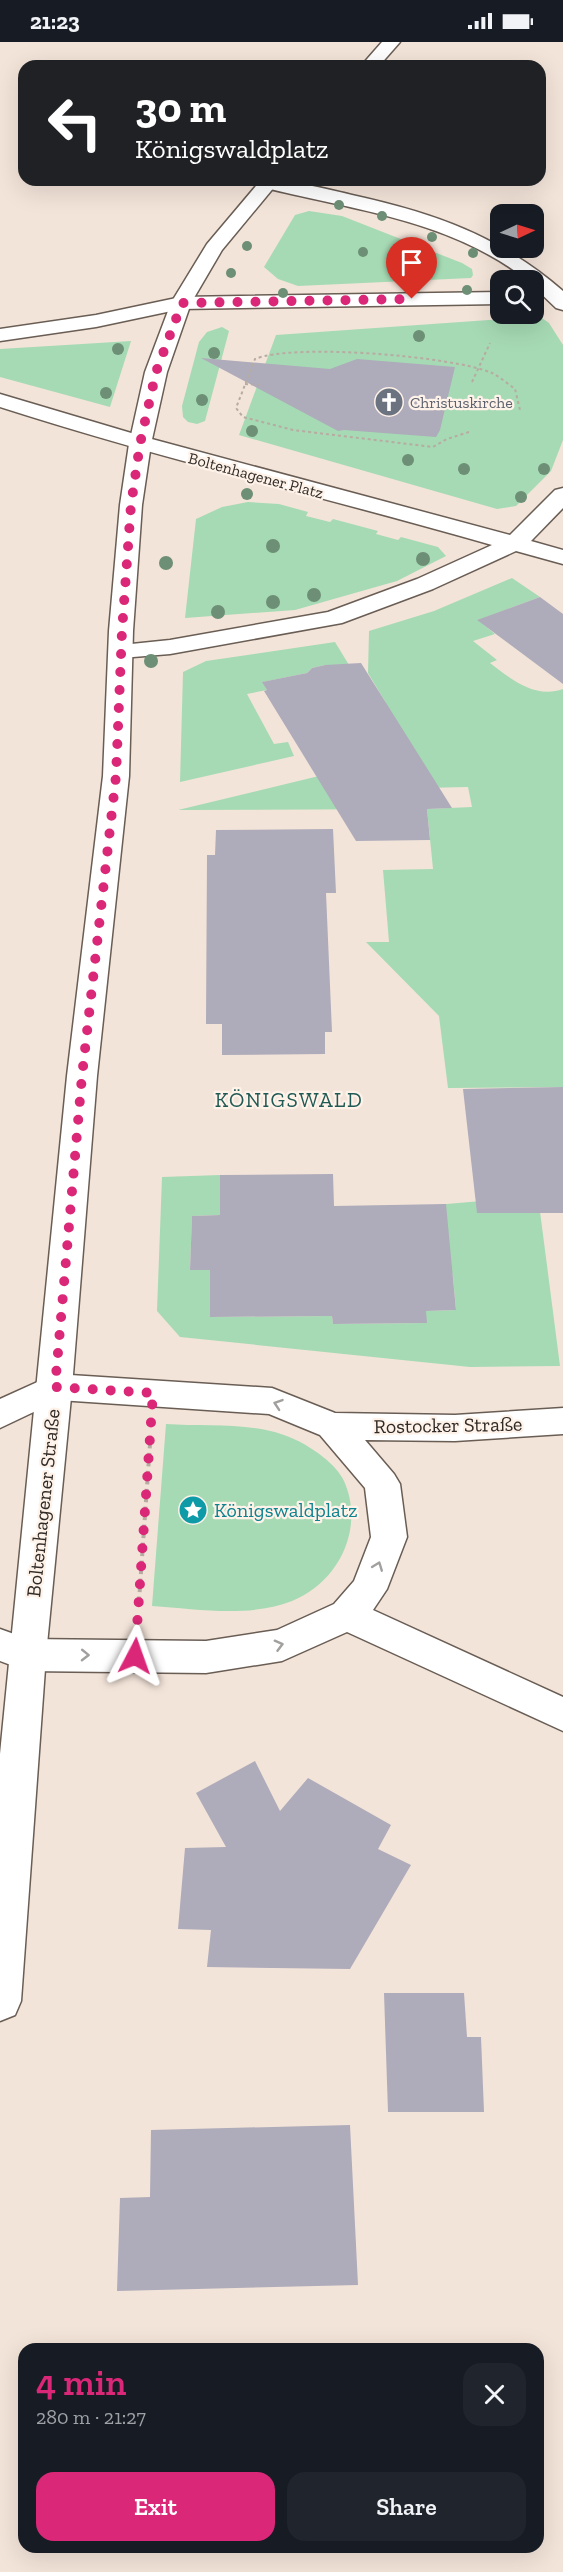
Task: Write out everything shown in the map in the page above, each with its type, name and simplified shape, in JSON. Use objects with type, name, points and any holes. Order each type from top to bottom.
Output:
[{"type":"street","points":[[375,60],[391,42]]},
{"type":"street","name":"Boltenhagener Straße","points":[[0,2001],[14,1650],[55,1387],[82,1076],[116,776],[121,651],[131,505],[140,444],[156,372],[182,303],[214,248],[266,186]]},
{"type":"street","points":[[293,186],[354,199],[470,238],[516,263],[562,300]]},
{"type":"street","points":[[0,335],[96,321],[182,303],[490,298]]},
{"type":"street","points":[[544,299],[562,300]]},
{"type":"street","name":"Boltenhagener Platz","points":[[0,400],[140,444],[563,557]]},
{"type":"street","points":[[121,651],[170,648],[333,618],[425,584],[515,543],[563,495]]},
{"type":"street","points":[[0,1415],[55,1387],[272,1401],[332,1426],[382,1484],[390,1537],[369,1589],[347,1615],[282,1646],[206,1657],[14,1650]]},
{"type":"street","name":"Rostocker Straße","points":[[332,1426],[455,1428],[563,1421]]},
{"type":"street","points":[[347,1615],[563,1715]]},
{"type":"path","points":[[472,382],[477,367],[492,340]]},
{"type":"path","points":[[469,432],[447,439],[433,447],[293,430],[243,417],[236,408],[255,359],[267,354],[354,353],[402,355],[477,367],[500,377],[517,390],[522,402],[520,410]]},
{"type":"path","points":[[246,384],[263,385]]},
{"type":"path","points":[[135,1656],[153,1393]]},
{"type":"green space","points":[[309,211],[342,216],[462,263],[472,269],[473,275],[471,278],[298,286],[278,279],[264,267],[295,215]]},
{"type":"green space","points":[[544,319],[549,323],[563,345],[563,440],[551,471],[516,506],[497,509],[239,435],[276,335],[490,320],[490,324],[544,324]]},
{"type":"green space","points":[[222,327],[229,331],[205,421],[197,424],[188,422],[183,417],[182,406],[199,342],[207,332]]},
{"type":"green space","points":[[131,341],[110,407],[0,377],[0,349]]},
{"type":"green space","points":[[248,502],[279,504],[308,512],[306,516],[330,522],[333,519],[378,531],[376,534],[398,540],[401,537],[438,547],[446,556],[397,581],[295,610],[185,618],[196,519],[222,507]]},
{"type":"green space","points":[[512,578],[540,597],[478,620],[495,634],[473,641],[497,660],[490,663],[524,686],[543,691],[563,689],[563,1087],[448,1088],[439,1016],[366,942],[389,942],[383,870],[433,869],[427,809],[178,810],[360,766],[386,703],[368,673],[369,631],[434,611]],"holes":[[[468,787],[472,807],[427,809],[424,788]]]},
{"type":"green space","points":[[335,642],[349,665],[325,665],[312,668],[307,673],[263,682],[267,690],[247,694],[274,744],[288,742],[294,756],[180,782],[183,672],[206,661]]},
{"type":"green space","points":[[220,1175],[220,1215],[192,1216],[190,1270],[210,1270],[210,1317],[332,1316],[333,1324],[426,1323],[426,1311],[456,1310],[453,1277],[435,1205],[538,1196],[560,1366],[470,1367],[180,1337],[157,1311],[162,1177]]},
{"type":"green space","points":[[166,1424],[249,1427],[266,1430],[303,1443],[330,1463],[344,1481],[350,1499],[351,1517],[344,1552],[323,1581],[292,1601],[258,1609],[223,1611],[152,1606]]},
{"type":"building","name":"Christuskirche","points":[[201,358],[330,369],[357,359],[455,367],[440,430],[436,437],[338,431]]},
{"type":"building","points":[[540,597],[563,614],[563,684],[477,620]]},
{"type":"building","points":[[361,663],[452,808],[427,809],[430,840],[356,841],[264,691],[267,690],[262,682],[307,673],[312,668],[325,665]]},
{"type":"building","points":[[333,829],[336,893],[326,893],[332,1032],[325,1032],[325,1054],[222,1055],[222,1024],[206,1024],[207,855],[215,855],[216,830]]},
{"type":"building","points":[[563,1087],[563,1213],[477,1213],[463,1089]]},
{"type":"building","points":[[333,1174],[334,1206],[446,1204],[456,1310],[426,1311],[427,1323],[333,1324],[332,1316],[210,1317],[210,1270],[190,1270],[192,1216],[220,1215],[220,1175]]},
{"type":"building","points":[[255,1761],[280,1811],[308,1778],[391,1825],[378,1849],[411,1865],[350,1969],[207,1967],[211,1930],[178,1929],[185,1848],[226,1847],[196,1793]]},
{"type":"building","points":[[384,1993],[464,1993],[467,2037],[481,2037],[484,2112],[388,2112]]},
{"type":"building","points":[[350,2125],[358,2285],[117,2291],[120,2198],[150,2197],[151,2130]]},
{"type":"place","name":"Christuskirche","points":[[389,402]]},
{"type":"place","name":"Königswaldplatz","points":[[193,1510]]},
{"type":"district","name":"KÖNIGSWALD","points":[[289,1100]]},
{"type":"route","points":[[135,1656],[153,1393],[55,1387],[82,1076],[116,776],[122,631],[131,505],[140,444],[156,372],[182,303],[412,299]]}]
